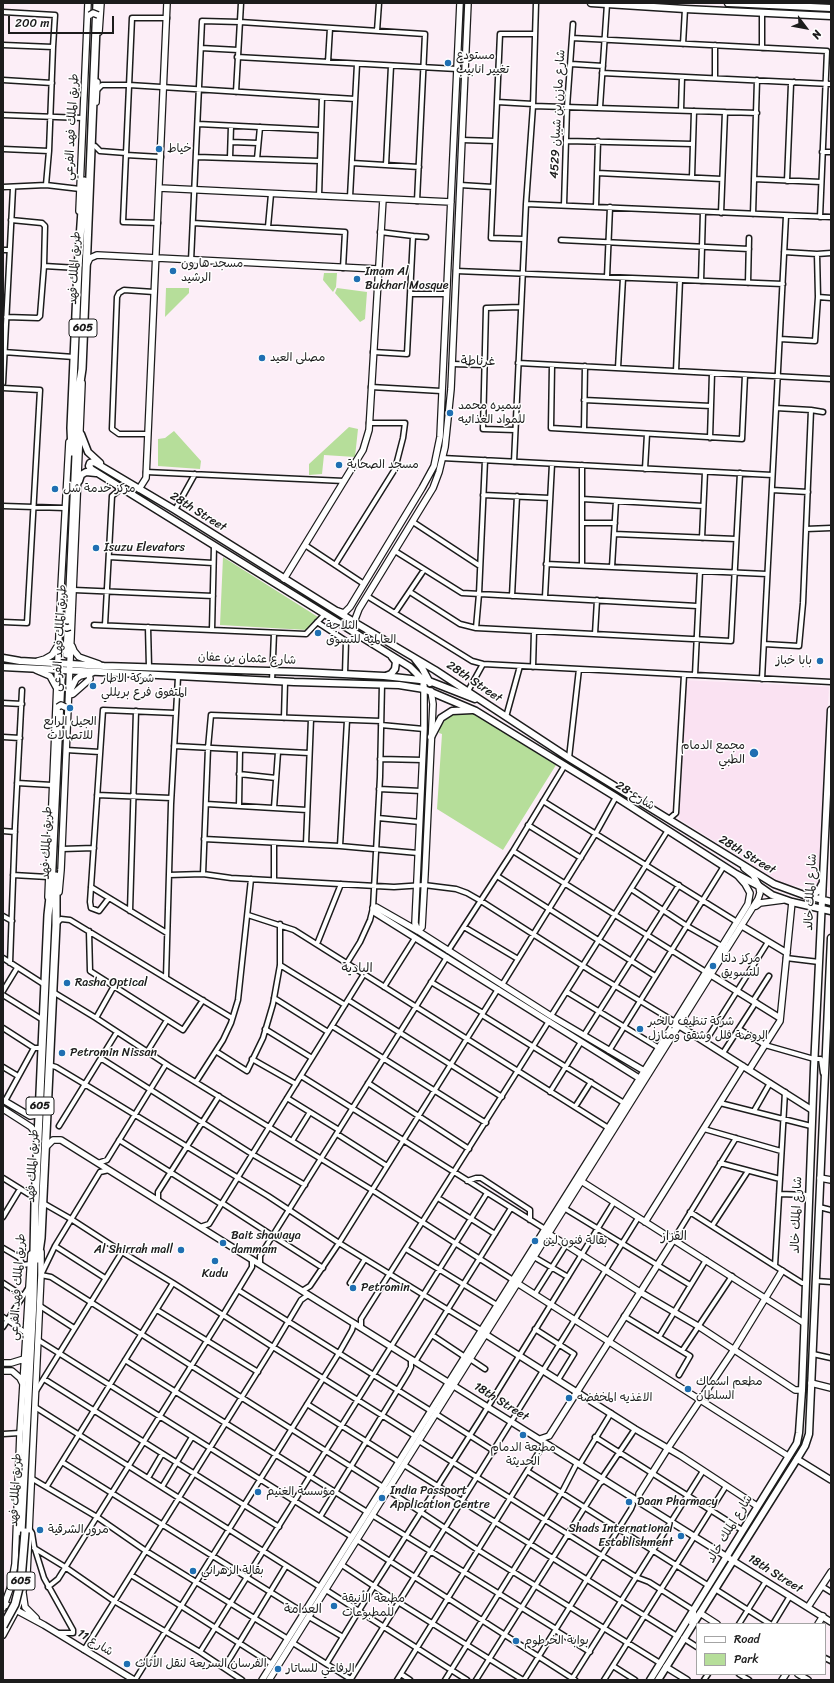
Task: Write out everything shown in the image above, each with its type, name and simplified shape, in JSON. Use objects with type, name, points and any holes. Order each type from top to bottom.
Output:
[{"type":"highway","name":"طريق الملك فهد","points":[[93,3],[74,357],[71,428],[72,454],[65,592],[65,654],[79,389],[82,369],[89,208],[88,181],[97,3]]},
{"type":"highway","name":"طريق الملك فهد","points":[[3,1618],[16,1585],[25,1531],[43,1020],[63,680],[53,992],[45,1148],[37,1202],[41,1238],[38,1264],[25,1531],[22,1580],[15,1604],[3,1626]]},
{"type":"main road","points":[[591,3],[684,9],[831,8]]},
{"type":"main road","points":[[728,3],[763,9],[831,16]]},
{"type":"main road","points":[[648,7],[686,6],[831,12]]},
{"type":"main road","points":[[81,434],[88,452],[108,471]]},
{"type":"main road","points":[[105,477],[90,468],[90,463],[94,462],[108,471]]},
{"type":"main road","name":"28th Street","points":[[108,471],[175,510],[354,622],[413,656],[569,758],[741,865],[774,884],[804,895],[831,902]]},
{"type":"main road","points":[[79,481],[84,473],[88,472],[105,477]]},
{"type":"main road","name":"28th Street","points":[[105,477],[388,653],[410,667],[426,681]]},
{"type":"main road","points":[[384,676],[391,674],[395,669],[396,662],[388,653]]},
{"type":"main road","points":[[413,656],[426,681],[428,690]]},
{"type":"main road","name":"شارع عثمان بن عفان","points":[[3,660],[34,661],[69,670],[92,673],[285,682],[382,684],[399,685],[428,690]]},
{"type":"main road","name":"شارع عثمان بن عفان","points":[[3,667],[32,668],[58,666],[70,663],[104,666],[384,676],[426,681],[486,703]]},
{"type":"main road","name":"شارع 28","points":[[428,690],[476,711],[772,895],[783,900],[831,911]]},
{"type":"main road","name":"شارع الملك خالد","points":[[680,1637],[700,1613],[726,1556],[797,1443],[799,1433],[802,1390],[811,1126],[831,710]]},
{"type":"main road","points":[[431,737],[441,718],[452,711],[476,711]]},
{"type":"main road","points":[[804,895],[815,893],[819,890],[823,883]]},
{"type":"main road","points":[[810,906],[820,914],[821,920]]},
{"type":"main road","name":"شارع الملك خالد","points":[[650,1680],[663,1665],[680,1637],[693,1610],[734,1561],[805,1446],[809,1434],[824,1105],[828,1091],[831,938]]},
{"type":"main road","name":"شارع الملك خالد","points":[[658,1680],[663,1665]]},
{"type":"street","name":"طريق الملك فهد الفرعي","points":[[79,253],[83,118],[89,17],[88,3]]},
{"type":"street","name":"طريق الملك فهد الفرعي","points":[[89,208],[93,180],[99,17],[101,3]]},
{"type":"street","points":[[139,489],[146,478],[167,3]]},
{"type":"street","points":[[236,92],[241,3]]},
{"type":"street","points":[[377,31],[379,3]]},
{"type":"street","points":[[354,622],[359,609],[433,488],[442,458],[449,408],[452,364],[468,3]]},
{"type":"street","points":[[514,462],[522,273],[533,105],[536,3]]},
{"type":"street","points":[[600,107],[607,4]]},
{"type":"street","points":[[338,611],[344,613],[350,608],[434,466],[440,437],[460,6],[468,10]]},
{"type":"street","points":[[683,44],[684,9]]},
{"type":"street","points":[[762,48],[763,9]]},
{"type":"street","points":[[3,12],[55,15],[50,117],[50,151],[46,185]]},
{"type":"street","points":[[89,17],[95,13],[99,17]]},
{"type":"street","points":[[158,223],[122,222],[132,18],[167,18]]},
{"type":"street","points":[[191,261],[197,157],[202,21],[240,22],[425,34],[417,201]]},
{"type":"street","name":"شارع مازن بن شيبان 4529","points":[[564,205],[567,107],[573,24]]},
{"type":"street","points":[[328,62],[330,28]]},
{"type":"street","points":[[524,239],[491,238],[500,34],[534,34]]},
{"type":"street","points":[[572,38],[827,51],[820,217]]},
{"type":"street","points":[[3,45],[53,47]]},
{"type":"street","points":[[715,45],[715,78]]},
{"type":"street","points":[[201,48],[238,50]]},
{"type":"street","points":[[237,57],[457,69]]},
{"type":"street","points":[[350,197],[357,64]]},
{"type":"street","points":[[571,64],[603,66]]},
{"type":"street","points":[[386,165],[391,66]]},
{"type":"street","points":[[602,73],[831,84]]},
{"type":"street","points":[[681,110],[682,77]]},
{"type":"street","points":[[3,80],[52,83]]},
{"type":"street","points":[[753,214],[757,80]]},
{"type":"street","points":[[787,181],[792,84],[794,82]]},
{"type":"street","points":[[97,90],[102,85],[129,85],[355,99]]},
{"type":"street","points":[[318,196],[322,97]]},
{"type":"street","points":[[497,102],[567,107],[757,113]]},
{"type":"street","points":[[692,178],[694,110]]},
{"type":"street","points":[[721,213],[725,112]]},
{"type":"street","points":[[3,115],[83,118]]},
{"type":"street","points":[[198,124],[320,130]]},
{"type":"street","points":[[230,158],[231,126]]},
{"type":"street","points":[[257,159],[260,127]]},
{"type":"street","points":[[462,140],[495,142]]},
{"type":"street","points":[[567,141],[693,144]]},
{"type":"street","points":[[596,207],[598,141]]},
{"type":"street","points":[[231,142],[258,143]]},
{"type":"street","points":[[94,146],[100,151],[160,157]]},
{"type":"street","points":[[3,149],[50,151]]},
{"type":"street","points":[[822,152],[831,152]]},
{"type":"street","points":[[197,157],[320,161]]},
{"type":"street","points":[[352,163],[419,167]]},
{"type":"street","points":[[597,172],[722,179]]},
{"type":"street","points":[[754,180],[821,182]]},
{"type":"street","points":[[3,187],[13,188],[46,185],[80,189]]},
{"type":"street","points":[[460,186],[493,187]]},
{"type":"street","points":[[3,383],[6,317],[5,309],[13,188]]},
{"type":"street","points":[[159,188],[451,202]]},
{"type":"street","points":[[268,227],[271,194]]},
{"type":"street","points":[[284,578],[363,450],[369,423],[383,199]]},
{"type":"street","points":[[526,204],[831,217]]},
{"type":"street","points":[[607,277],[610,208]]},
{"type":"street","points":[[701,281],[703,212]]},
{"type":"street","points":[[762,679],[786,216]]},
{"type":"street","points":[[6,317],[38,318],[40,316],[44,266],[45,226],[42,223],[11,220]]},
{"type":"street","points":[[193,223],[345,232],[343,268]]},
{"type":"street","points":[[380,232],[426,237]]},
{"type":"street","points":[[373,352],[407,354],[413,236]]},
{"type":"street","points":[[748,283],[750,238]]},
{"type":"street","points":[[561,240],[749,249]]},
{"type":"street","points":[[3,250],[10,250]]},
{"type":"street","points":[[784,252],[817,254],[831,253]]},
{"type":"street","points":[[780,340],[815,341],[818,297],[817,254]]},
{"type":"street","points":[[86,265],[90,258],[97,255],[191,261],[378,269]]},
{"type":"street","points":[[44,266],[78,268]]},
{"type":"street","points":[[456,271],[782,284]]},
{"type":"street","points":[[618,368],[623,278]]},
{"type":"street","points":[[676,371],[680,280]]},
{"type":"street","points":[[147,434],[119,434],[112,429],[117,297],[118,293],[124,290],[154,292]]},
{"type":"street","points":[[410,294],[446,294]]},
{"type":"street","points":[[818,297],[831,298]]},
{"type":"street","points":[[515,430],[483,429],[486,308],[521,306]]},
{"type":"street","points":[[4,352],[74,357]]},
{"type":"street","points":[[518,363],[831,379]]},
{"type":"street","points":[[452,364],[485,365]]},
{"type":"street","points":[[552,365],[551,428],[710,438],[742,439],[745,374]]},
{"type":"street","points":[[584,430],[585,366]]},
{"type":"street","name":"طريق الملك فهد الفرعي","points":[[56,908],[61,877],[67,703],[81,434],[82,369]]},
{"type":"street","points":[[710,438],[712,373]]},
{"type":"street","points":[[371,387],[441,391]]},
{"type":"street","points":[[3,388],[40,390],[27,623],[3,622]]},
{"type":"street","points":[[584,400],[711,406]]},
{"type":"street","points":[[776,408],[823,412]]},
{"type":"street","points":[[764,644],[800,646],[811,410]]},
{"type":"street","points":[[335,565],[395,469],[403,438],[405,423],[369,423]]},
{"type":"street","name":"طريق الملك فهد الفرعي","points":[[48,915],[52,785],[57,709],[56,690],[61,625],[65,508],[71,428]]},
{"type":"street","points":[[645,469],[647,434]]},
{"type":"street","points":[[442,458],[772,475]]},
{"type":"street","points":[[476,628],[485,460]]},
{"type":"street","points":[[545,597],[552,464]]},
{"type":"street","points":[[582,465],[582,565]]},
{"type":"street","points":[[146,472],[344,480]]},
{"type":"street","points":[[702,538],[705,472]]},
{"type":"street","points":[[410,592],[460,624],[476,628],[731,641],[740,473]]},
{"type":"street","points":[[175,510],[195,474]]},
{"type":"street","points":[[105,625],[112,496],[123,487]]},
{"type":"street","points":[[772,490],[808,492]]},
{"type":"street","points":[[483,495],[550,498]]},
{"type":"street","points":[[512,596],[517,496]]},
{"type":"street","points":[[582,499],[703,506]]},
{"type":"street","points":[[612,567],[616,501]]},
{"type":"street","points":[[3,506],[65,508]]},
{"type":"street","points":[[413,522],[480,566]]},
{"type":"street","points":[[582,523],[615,523]]},
{"type":"street","points":[[806,529],[831,528]]},
{"type":"street","points":[[614,534],[736,539]]},
{"type":"street","points":[[305,545],[364,584]]},
{"type":"street","points":[[212,630],[214,546]]},
{"type":"street","points":[[394,551],[462,593],[697,606]]},
{"type":"street","points":[[109,557],[213,563]]},
{"type":"street","points":[[546,564],[767,574]]},
{"type":"street","points":[[395,613],[424,570]]},
{"type":"street","points":[[695,675],[697,606],[700,571]]},
{"type":"street","points":[[74,590],[213,596]]},
{"type":"street","points":[[367,596],[472,661],[483,664],[831,682]]},
{"type":"street","points":[[595,634],[597,600]]},
{"type":"street","points":[[353,602],[355,607],[359,609]]},
{"type":"street","points":[[94,625],[306,634],[325,614]]},
{"type":"street","points":[[317,622],[346,641],[345,674]]},
{"type":"street","points":[[61,625],[67,628],[71,625]]},
{"type":"street","points":[[148,627],[149,667]]},
{"type":"street","points":[[533,667],[534,631]]},
{"type":"street","points":[[272,681],[274,671],[274,633]]},
{"type":"street","points":[[71,642],[74,651],[79,657],[104,666]]},
{"type":"street","points":[[34,661],[49,657],[55,652],[59,643]]},
{"type":"street","points":[[468,691],[483,664]]},
{"type":"street","points":[[506,717],[520,666]]},
{"type":"street","points":[[32,668],[50,676],[54,681],[56,690]]},
{"type":"street","points":[[569,758],[579,669]]},
{"type":"street","points":[[67,703],[71,685],[76,679],[92,673]]},
{"type":"street","points":[[57,709],[61,705],[67,703],[73,694],[90,679],[92,673]]},
{"type":"street","points":[[669,820],[676,813],[684,675]]},
{"type":"street","points":[[166,978],[171,798],[178,677]]},
{"type":"street","points":[[284,718],[285,682]]},
{"type":"street","points":[[347,963],[360,942],[370,920],[373,908],[378,818],[382,684]]},
{"type":"street","points":[[10,963],[22,690]]},
{"type":"street","points":[[418,931],[415,923],[424,729],[428,690]]},
{"type":"street","points":[[418,931],[422,927],[433,704],[428,690]]},
{"type":"street","points":[[3,703],[22,704]]},
{"type":"street","points":[[109,898],[99,911],[91,908],[91,887],[103,710],[176,713]]},
{"type":"street","points":[[130,911],[136,711]]},
{"type":"street","points":[[203,874],[208,748],[211,715],[347,720],[424,729]]},
{"type":"street","points":[[306,844],[311,719]]},
{"type":"street","points":[[340,846],[347,720]]},
{"type":"street","points":[[3,737],[20,738]]},
{"type":"street","points":[[174,746],[310,753]]},
{"type":"street","points":[[66,750],[100,752]]},
{"type":"street","points":[[239,806],[240,750]]},
{"type":"street","points":[[274,808],[278,752]]},
{"type":"street","points":[[380,759],[423,760]]},
{"type":"street","points":[[448,951],[513,851],[565,765]]},
{"type":"street","points":[[239,774],[276,778]]},
{"type":"street","points":[[17,783],[52,785]]},
{"type":"street","points":[[379,789],[421,791]]},
{"type":"street","points":[[97,794],[171,798]]},
{"type":"street","points":[[302,1291],[310,1286],[339,1243],[466,1039],[534,934],[596,833],[616,797]]},
{"type":"street","points":[[544,801],[703,900],[786,955],[819,962]]},
{"type":"street","points":[[206,804],[307,810]]},
{"type":"street","points":[[378,818],[420,822]]},
{"type":"street","points":[[528,825],[580,858]]},
{"type":"street","points":[[362,1328],[361,1319],[486,1123],[668,830]]},
{"type":"street","points":[[3,831],[15,832]]},
{"type":"street","points":[[204,839],[340,846],[418,853]]},
{"type":"street","points":[[274,843],[274,880]]},
{"type":"street","points":[[62,849],[94,848]]},
{"type":"street","points":[[513,851],[780,1018]]},
{"type":"street","points":[[741,865],[753,875],[759,886],[760,893],[751,910]]},
{"type":"street","points":[[609,1051],[724,866]]},
{"type":"street","points":[[169,875],[203,874],[251,879],[374,886],[424,885],[456,889],[467,893],[812,1110]]},
{"type":"street","points":[[262,1680],[307,1615],[402,1463],[419,1441],[433,1413],[515,1281],[519,1271],[545,1229],[740,924],[748,904],[750,893],[745,884],[736,874]]},
{"type":"street","points":[[13,875],[48,877]]},
{"type":"street","points":[[497,876],[598,941],[632,960],[655,976]]},
{"type":"street","points":[[196,1082],[217,1052],[238,1000],[251,879]]},
{"type":"street","points":[[317,944],[341,884]]},
{"type":"street","points":[[584,1036],[679,885]]},
{"type":"street","points":[[91,887],[167,934]]},
{"type":"street","points":[[631,889],[687,926],[722,946]]},
{"type":"street","points":[[708,974],[722,946],[751,910],[760,902],[783,900]]},
{"type":"street","points":[[749,1070],[780,1021],[792,902]]},
{"type":"street","points":[[373,908],[376,907],[418,931],[550,1019],[581,1042],[641,1080]]},
{"type":"street","points":[[373,908],[374,912],[447,958],[500,987]]},
{"type":"street","points":[[248,915],[280,924],[294,930],[610,1129]]},
{"type":"street","points":[[3,916],[12,920]]},
{"type":"street","points":[[56,925],[61,919],[70,920],[232,1018]]},
{"type":"street","points":[[217,1052],[247,1071],[265,1029],[274,998],[280,965],[280,924]]},
{"type":"street","points":[[464,927],[518,959]]},
{"type":"street","points":[[89,931],[90,971],[183,1030],[202,1000]]},
{"type":"street","points":[[384,987],[416,938]]},
{"type":"street","points":[[705,1042],[768,942]]},
{"type":"street","points":[[3,958],[45,985]]},
{"type":"street","points":[[260,1264],[260,1256],[447,958]]},
{"type":"street","points":[[280,965],[400,1032],[502,1097]]},
{"type":"street","points":[[3,991],[17,968]]},
{"type":"street","points":[[200,1227],[209,1224],[222,1204],[364,974]]},
{"type":"street","points":[[723,1053],[739,1029],[769,976]]},
{"type":"street","points":[[431,982],[624,1103]]},
{"type":"street","points":[[96,1018],[114,986]]},
{"type":"street","points":[[53,992],[166,1064],[372,1190],[788,1456]]},
{"type":"street","points":[[567,992],[659,1048]]},
{"type":"street","points":[[3,995],[43,1020]]},
{"type":"street","points":[[274,998],[328,1032]]},
{"type":"street","points":[[550,1019],[584,1036],[646,1072]]},
{"type":"street","points":[[147,1052],[167,1020]]},
{"type":"street","points":[[646,1072],[659,1048],[677,1024]]},
{"type":"street","points":[[332,1026],[486,1123]]},
{"type":"street","points":[[3,1028],[34,1048],[42,1048]]},
{"type":"street","points":[[265,1029],[312,1058]]},
{"type":"street","points":[[739,1029],[765,1045],[814,1059],[821,1059],[823,1072],[822,1098],[824,1105]]},
{"type":"street","points":[[59,1126],[102,1059],[117,1032]]},
{"type":"street","points":[[550,1092],[581,1042]]},
{"type":"street","points":[[34,1048],[4,1100],[30,1116],[34,1116],[40,1107]]},
{"type":"street","points":[[102,1059],[252,1154],[305,1185]]},
{"type":"street","points":[[252,1059],[296,1084]]},
{"type":"street","points":[[98,1163],[106,1160],[166,1064]]},
{"type":"street","points":[[49,1065],[56,1067],[86,1084],[187,1146],[611,1414],[668,1448],[757,1506]]},
{"type":"street","points":[[645,1222],[743,1066]]},
{"type":"street","points":[[3,1067],[18,1076]]},
{"type":"street","points":[[301,1076],[545,1229]]},
{"type":"street","points":[[483,1332],[497,1305],[534,1257],[549,1234],[581,1181],[624,1103],[641,1080]]},
{"type":"street","points":[[574,1107],[590,1082]]},
{"type":"street","points":[[754,1111],[770,1083]]},
{"type":"street","points":[[368,1084],[469,1148]]},
{"type":"street","points":[[776,1266],[785,1092]]},
{"type":"street","points":[[158,1199],[158,1192],[219,1096]]},
{"type":"street","points":[[287,1098],[310,1112],[387,1166]]},
{"type":"street","points":[[720,1103],[811,1126]]},
{"type":"street","points":[[3,1109],[22,1120],[36,1132],[38,1136]]},
{"type":"street","points":[[292,1141],[310,1112]]},
{"type":"street","points":[[22,1120],[26,1120],[26,1114]]},
{"type":"street","points":[[704,1129],[781,1151]]},
{"type":"street","points":[[540,1439],[549,1436],[624,1316],[674,1240],[736,1138]]},
{"type":"street","name":"18th Street","points":[[45,1148],[50,1142],[58,1139],[158,1199],[413,1361],[831,1622]]},
{"type":"street","points":[[119,1140],[323,1268]]},
{"type":"street","points":[[720,1163],[780,1179]]},
{"type":"street","points":[[109,1170],[100,1172],[55,1246],[41,1275],[50,1276],[191,1366],[327,1450],[478,1550],[687,1680]]},
{"type":"street","points":[[712,1226],[748,1171]]},
{"type":"street","points":[[3,1178],[37,1202],[71,1219],[273,1348],[415,1436]]},
{"type":"street","points":[[467,1181],[481,1178],[530,1210],[530,1220]]},
{"type":"street","points":[[820,1178],[831,1180]]},
{"type":"street","points":[[581,1181],[804,1323]]},
{"type":"street","points":[[3,1218],[20,1189]]},
{"type":"street","points":[[200,1652],[248,1578],[310,1476],[487,1194]]},
{"type":"street","points":[[779,1194],[809,1195]]},
{"type":"street","points":[[438,1198],[495,1234]]},
{"type":"street","name":"طريق الملك فهد الفرعي","points":[[4,1605],[11,1586],[15,1564],[24,1358],[30,1264],[37,1202]]},
{"type":"street","points":[[327,1663],[614,1202]]},
{"type":"street","points":[[819,1207],[831,1210]]},
{"type":"street","points":[[320,1517],[366,1440],[383,1415],[413,1361],[432,1335],[511,1208]]},
{"type":"street","points":[[564,1208],[690,1285]]},
{"type":"street","points":[[690,1212],[782,1271],[802,1283],[805,1283]]},
{"type":"street","points":[[31,1478],[47,1486],[97,1517],[146,1551],[352,1680],[398,1602],[476,1476],[494,1451],[511,1421],[638,1218]]},
{"type":"street","points":[[549,1234],[583,1254],[640,1292],[698,1326],[733,1351],[795,1390],[802,1390]]},
{"type":"street","name":"طريق الملك فهد الفرعي","points":[[3,1635],[16,1609],[23,1591],[27,1574],[25,1531],[31,1478],[35,1407],[40,1306],[41,1238]]},
{"type":"street","points":[[535,1294],[566,1245]]},
{"type":"street","points":[[55,1246],[105,1278]]},
{"type":"street","points":[[3,1248],[20,1258],[22,1265],[30,1264]]},
{"type":"street","points":[[406,1249],[497,1305]]},
{"type":"street","points":[[35,1393],[58,1353],[122,1252]]},
{"type":"street","points":[[534,1257],[568,1277]]},
{"type":"street","points":[[48,1587],[58,1578],[207,1341],[252,1267],[252,1259]]},
{"type":"street","points":[[350,1283],[365,1259]]},
{"type":"street","points":[[659,1337],[706,1260]]},
{"type":"street","points":[[639,1501],[639,1494],[652,1473],[733,1351],[782,1271]]},
{"type":"street","points":[[682,1351],[732,1276]]},
{"type":"street","points":[[816,1282],[831,1282]]},
{"type":"street","points":[[3,1283],[23,1296]]},
{"type":"street","points":[[47,1486],[173,1283]]},
{"type":"street","points":[[3,1327],[5,1319],[29,1286]]},
{"type":"street","points":[[238,1290],[494,1451]]},
{"type":"street","points":[[84,1650],[273,1348],[301,1300],[308,1295]]},
{"type":"street","points":[[40,1306],[74,1328]]},
{"type":"street","points":[[157,1310],[258,1372]]},
{"type":"street","points":[[624,1316],[690,1356],[679,1375]]},
{"type":"street","points":[[5,1319],[26,1333]]},
{"type":"street","points":[[133,1680],[276,1455],[339,1353],[352,1330],[354,1323]]},
{"type":"street","points":[[535,1329],[574,1354],[558,1380]]},
{"type":"street","points":[[432,1335],[485,1369]]},
{"type":"street","points":[[38,1340],[391,1561],[573,1679],[702,1471]]},
{"type":"street","points":[[813,1354],[831,1358]]},
{"type":"street","points":[[3,1363],[11,1363],[24,1358]]},
{"type":"street","points":[[125,1360],[590,1652]]},
{"type":"street","points":[[11,1363],[16,1366],[15,1370],[12,1371]]},
{"type":"street","points":[[3,1371],[12,1371],[20,1378],[23,1384]]},
{"type":"street","points":[[44,1379],[279,1527]]},
{"type":"street","points":[[811,1383],[831,1388]]},
{"type":"street","points":[[307,1404],[696,1647]]},
{"type":"street","points":[[35,1407],[467,1680]]},
{"type":"street","points":[[402,1463],[415,1436],[433,1413]]},
{"type":"street","points":[[445,1680],[562,1492],[578,1463],[611,1414]]},
{"type":"street","points":[[476,1680],[635,1429]]},
{"type":"street","points":[[3,1434],[20,1433]]},
{"type":"street","points":[[162,1487],[192,1437]]},
{"type":"street","points":[[595,1437],[742,1530]]},
{"type":"street","points":[[419,1441],[636,1577],[693,1610]]},
{"type":"street","points":[[397,1680],[465,1573],[542,1446],[549,1445]]},
{"type":"street","points":[[148,1478],[162,1454]]},
{"type":"street","points":[[796,1459],[831,1480]]},
{"type":"street","points":[[62,1462],[343,1638]]},
{"type":"street","points":[[527,1471],[770,1623]]},
{"type":"street","points":[[604,1680],[726,1486]]},
{"type":"street","points":[[342,1565],[398,1602],[524,1680],[631,1509],[633,1504],[631,1497]]},
{"type":"street","points":[[25,1531],[32,1533],[34,1548],[48,1587],[73,1630],[72,1633],[69,1634],[57,1632]]},
{"type":"street","points":[[323,1589],[342,1565],[354,1538]]},
{"type":"street","points":[[34,1548],[65,1567],[114,1601],[200,1652],[242,1680]]},
{"type":"street","points":[[224,1668],[286,1566]]},
{"type":"street","points":[[808,1607],[831,1574]]},
{"type":"street","points":[[131,1575],[272,1664]]},
{"type":"street","points":[[741,1623],[766,1581]]},
{"type":"street","points":[[823,1587],[831,1592]]},
{"type":"street","name":"شارع 11","points":[[23,1591],[25,1607],[44,1624]]},
{"type":"street","points":[[773,1623],[790,1596]]},
{"type":"street","name":"شارع 11","points":[[4,1605],[16,1609],[44,1624],[133,1680]]},
{"type":"street","points":[[700,1613],[715,1623]]},
{"type":"street","points":[[819,1623],[823,1616]]},
{"type":"street","points":[[269,1680],[290,1641]]},
{"type":"street","points":[[613,1666],[635,1680]]},
{"type":"street","points":[[401,1674],[410,1680]]},
{"type":"shaded area","name":"مجمع الدمام الطبي","points":[[685,680],[829,687],[818,887],[785,885],[679,819]]},
{"type":"green space","points":[[324,273],[337,273],[336,287],[333,292],[323,280]]},
{"type":"green space","points":[[166,288],[189,288],[189,293],[165,317]]},
{"type":"green space","points":[[337,288],[367,292],[365,319],[360,322],[335,293]]},
{"type":"green space","points":[[349,427],[358,429],[355,457],[324,455],[322,474],[309,475],[309,464]]},
{"type":"green space","points":[[174,431],[201,461],[200,469],[158,466],[158,439],[165,438]]},
{"type":"green space","points":[[223,557],[318,617],[307,630],[220,625]]},
{"type":"green space","points":[[471,712],[556,765],[503,850],[437,809],[442,734],[439,733],[440,728],[445,720],[453,715],[457,713]]},
{"type":"tunnel","points":[[61,679],[64,654]]},
{"type":"place","name":"مستودع تغيير انابيب","points":[[448,63]]},
{"type":"place","name":"خياط","points":[[159,149]]},
{"type":"place","name":"مسجد هارون الرشيد","points":[[173,271]]},
{"type":"place","name":"Imam Al Bukhari Mosque","points":[[357,279]]},
{"type":"place","name":"مصلى العيد","points":[[262,358]]},
{"type":"place","name":"سميره محمد للمواد الغذائيه","points":[[450,413]]},
{"type":"place","name":"مسجد الصحابة","points":[[339,465]]},
{"type":"place","name":"مركز خدمة شل","points":[[55,489]]},
{"type":"place","name":"Isuzu Elevators","points":[[96,548]]},
{"type":"place","name":"الثلاجة العالمية للتسوق","points":[[318,633]]},
{"type":"place","name":"بابا خباز","points":[[820,661]]},
{"type":"place","name":"شركة الاطار المتفوق فرع بريللي","points":[[93,686]]},
{"type":"place","name":"الجيل الرابع للاتصالات","points":[[70,708]]},
{"type":"place","name":"مجمع الدمام الطبي","points":[[754,753]]},
{"type":"place","name":"مركز دلتا للتسويق","points":[[713,966]]},
{"type":"place","name":"Rasha Optical","points":[[67,983]]},
{"type":"place","name":"شركة تنظيف بالخبر الروضة فلل وشقق ومنازل","points":[[640,1029]]},
{"type":"place","name":"Petromin Nissan","points":[[62,1053]]},
{"type":"place","name":"بقالة فنون لين","points":[[535,1241]]},
{"type":"place","name":"Bait shawaya dammam","points":[[223,1243]]},
{"type":"place","name":"Al Shirrah mall","points":[[181,1250]]},
{"type":"place","name":"Kudu","points":[[215,1261]]},
{"type":"place","name":"Petromin","points":[[353,1288]]},
{"type":"place","name":"مطعم اسماك السلطان","points":[[688,1389]]},
{"type":"place","name":"الاغذيه المخفضه","points":[[569,1398]]},
{"type":"place","name":"مطبعة الدمام الحديثة","points":[[523,1435]]},
{"type":"place","name":"مؤسسة الغنيم","points":[[258,1492]]},
{"type":"place","name":"India Passport Application Centre","points":[[382,1498]]},
{"type":"place","name":"Daan Pharmacy","points":[[629,1502]]},
{"type":"place","name":"مرور الشرقية","points":[[40,1530]]},
{"type":"place","name":"Shads International Establishment","points":[[681,1536]]},
{"type":"place","name":"بقالة الزهراني","points":[[193,1571]]},
{"type":"place","name":"مطبعة الأنيقة للمطبوعات","points":[[334,1606]]},
{"type":"place","name":"بوابة الخرطوم","points":[[516,1641]]},
{"type":"place","name":"الفرسان السريعة لنقل الأثاث","points":[[127,1664]]},
{"type":"place","name":"الرفاعي للساتار","points":[[278,1669]]},
{"type":"district","name":"غرناطة","points":[[478,362]]},
{"type":"district","name":"البادية","points":[[357,969]]},
{"type":"district","name":"القزاز","points":[[674,1237]]},
{"type":"district","name":"العدامة","points":[[303,1610]]}]
